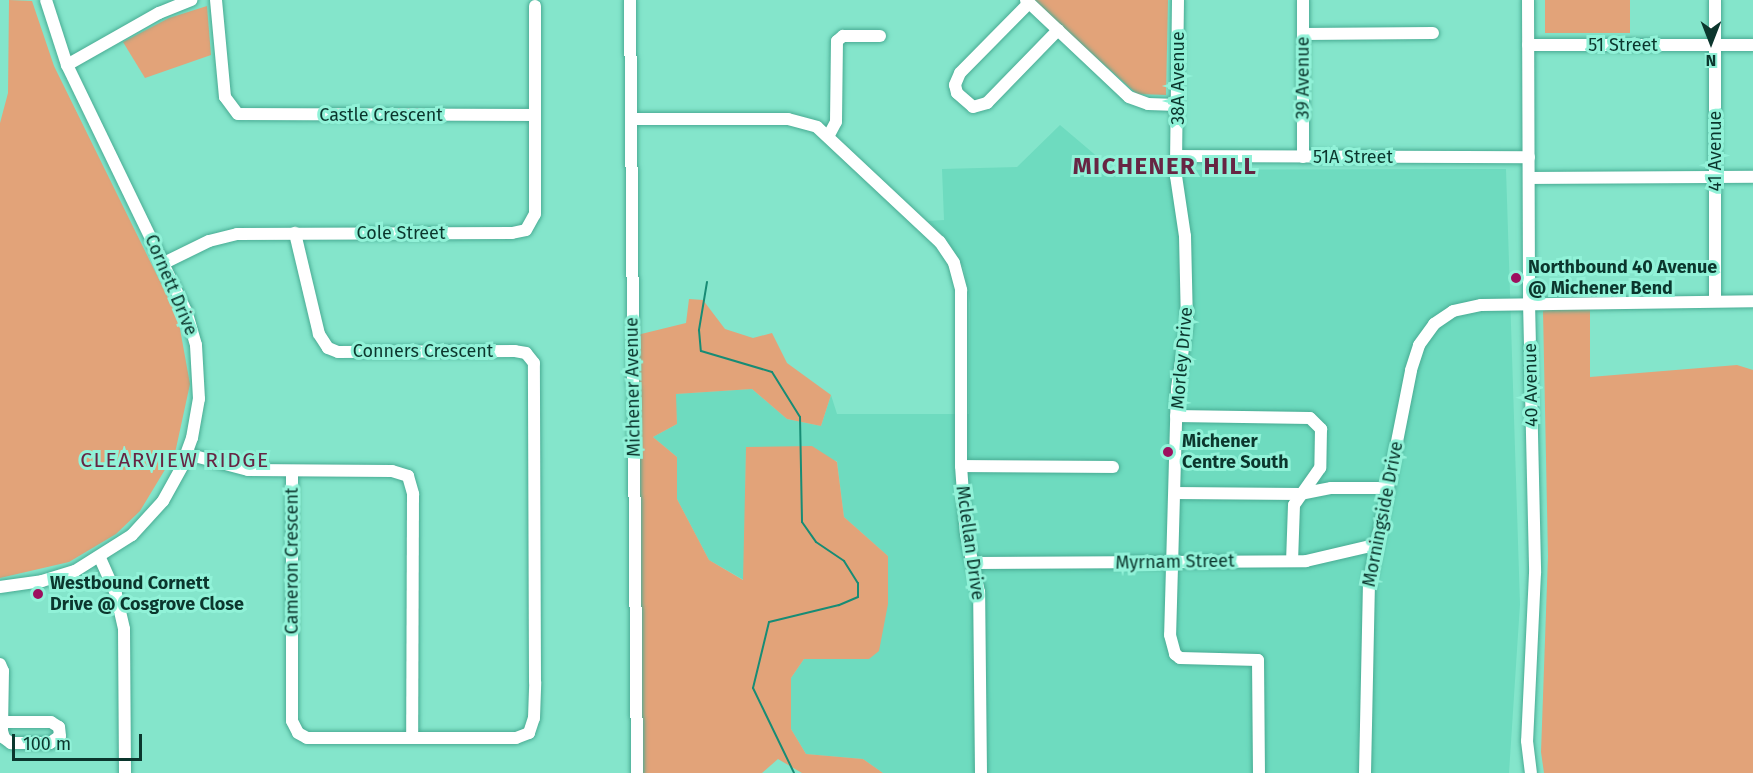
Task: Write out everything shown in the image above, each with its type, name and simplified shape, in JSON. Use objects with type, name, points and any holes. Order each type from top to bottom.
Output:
[{"type":"street","name":"Cornett Drive","points":[[0,587],[52,579],[100,558],[145,522],[172,486],[187,454],[197,419],[198,362],[186,311],[67,65],[46,0]]},
{"type":"street","points":[[67,65],[159,12],[192,0]]},
{"type":"street","name":"Castle Crescent","points":[[216,0],[225,97],[238,114],[534,115]]},
{"type":"street","name":"Michener Avenue","points":[[630,0],[637,773]]},
{"type":"street","name":"38A Avenue","points":[[1177,156],[1178,0]]},
{"type":"street","name":"39 Avenue","points":[[1303,0],[1303,157]]},
{"type":"street","name":"40 Avenue","points":[[1528,0],[1529,302],[1535,573],[1527,741],[1531,771]]},
{"type":"street","name":"41 Avenue","points":[[1715,0],[1715,301]]},
{"type":"street","points":[[1058,30],[987,103],[973,106],[957,93],[955,85],[960,74],[1027,1],[1058,30],[1129,97],[1148,104],[1177,105]]},
{"type":"street","points":[[534,115],[535,6]]},
{"type":"street","points":[[1303,34],[1433,33]]},
{"type":"street","points":[[829,135],[836,122],[837,41],[843,36],[880,36]]},
{"type":"street","name":"51 Street","points":[[1528,45],[1753,45]]},
{"type":"street","name":"Cole Street","points":[[164,263],[224,237],[295,233],[512,233],[526,230],[535,214],[534,115]]},
{"type":"street","points":[[631,119],[794,120],[829,135],[949,254],[961,290],[961,466]]},
{"type":"street","name":"51A Street","points":[[1177,156],[1529,157]]},
{"type":"street","name":"Morley Drive","points":[[1177,156],[1176,176],[1185,236],[1187,322],[1176,416],[1170,635],[1177,656],[1258,660],[1259,773]]},
{"type":"street","points":[[1529,177],[1753,177]]},
{"type":"street","name":"Conners Crescent","points":[[295,233],[319,334],[328,348],[338,352],[515,351],[530,357]]},
{"type":"street","points":[[1529,302],[1753,301]]},
{"type":"street","name":"Morningside Drive","points":[[1365,773],[1368,586],[1411,370],[1428,331],[1442,316],[1466,307],[1529,302]]},
{"type":"street","name":"Cameron Crescent","points":[[412,738],[411,481],[392,471],[292,471],[293,726],[307,738],[412,738],[516,738],[529,733],[534,724],[535,369],[530,357]]},
{"type":"street","points":[[1176,416],[1310,418],[1321,429],[1321,463],[1293,507],[1292,561]]},
{"type":"street","points":[[187,454],[237,468],[292,471]]},
{"type":"street","name":"Mclellan Drive","points":[[981,773],[979,599],[965,525],[961,466],[1113,467]]},
{"type":"street","points":[[1175,493],[1300,494],[1331,488],[1388,488]]},
{"type":"street","name":"Myrnam Street","points":[[974,563],[1292,561],[1375,545]]},
{"type":"street","points":[[100,558],[116,594],[124,629],[125,773]]},
{"type":"street","points":[[0,663],[3,722]]},
{"type":"shaded area","points":[[9,0],[32,1],[54,66],[178,318],[190,384],[175,453],[140,511],[116,534],[69,562],[0,578],[0,123],[8,93]]},
{"type":"shaded area","points":[[1032,0],[1168,0],[1166,95],[1137,94]]},
{"type":"shaded area","points":[[1545,0],[1630,0],[1630,33],[1545,33]]},
{"type":"shaded area","points":[[207,6],[211,55],[145,78],[123,42],[169,18]]},
{"type":"shaded area","name":"Michener Centre South","points":[[1060,125],[1113,170],[1506,169],[1520,604],[1509,773],[883,773],[863,759],[806,754],[791,729],[791,678],[804,659],[869,659],[888,556],[844,517],[837,461],[746,447],[744,580],[709,560],[677,499],[677,457],[653,437],[677,424],[675,394],[752,389],[787,419],[821,426],[831,395],[837,414],[969,414],[970,303],[964,268],[946,238],[928,221],[944,220],[942,169],[1017,167]]},
{"type":"shaded area","points":[[689,299],[703,300],[725,329],[753,338],[772,333],[787,363],[831,395],[821,426],[787,419],[752,389],[676,394],[677,424],[653,437],[677,457],[677,499],[709,560],[743,580],[746,447],[812,446],[837,462],[844,517],[888,556],[888,604],[879,651],[869,659],[804,659],[791,678],[791,729],[806,754],[863,759],[883,773],[802,773],[778,759],[762,773],[643,773],[633,336],[686,323]]},
{"type":"shaded area","points":[[1590,309],[1590,377],[1737,365],[1753,370],[1753,773],[1544,773],[1541,752],[1548,556],[1543,311]]},
{"type":"waterway","points":[[707,282],[699,330],[701,351],[772,372],[800,417],[802,522],[816,542],[844,561],[858,583],[858,597],[839,605],[769,622],[753,688],[794,773]]},
{"type":"place","name":"Northbound 40 Avenue @ Michener Bend","points":[[1516,278]]},
{"type":"place","name":"Michener Centre South","points":[[1168,452]]},
{"type":"place","name":"Westbound Cornett Drive @ Cosgrove Close","points":[[38,594]]},
{"type":"district","name":"MICHENER HILL","points":[[1165,167]]},
{"type":"district","name":"CLEARVIEW RIDGE","points":[[175,460]]}]
